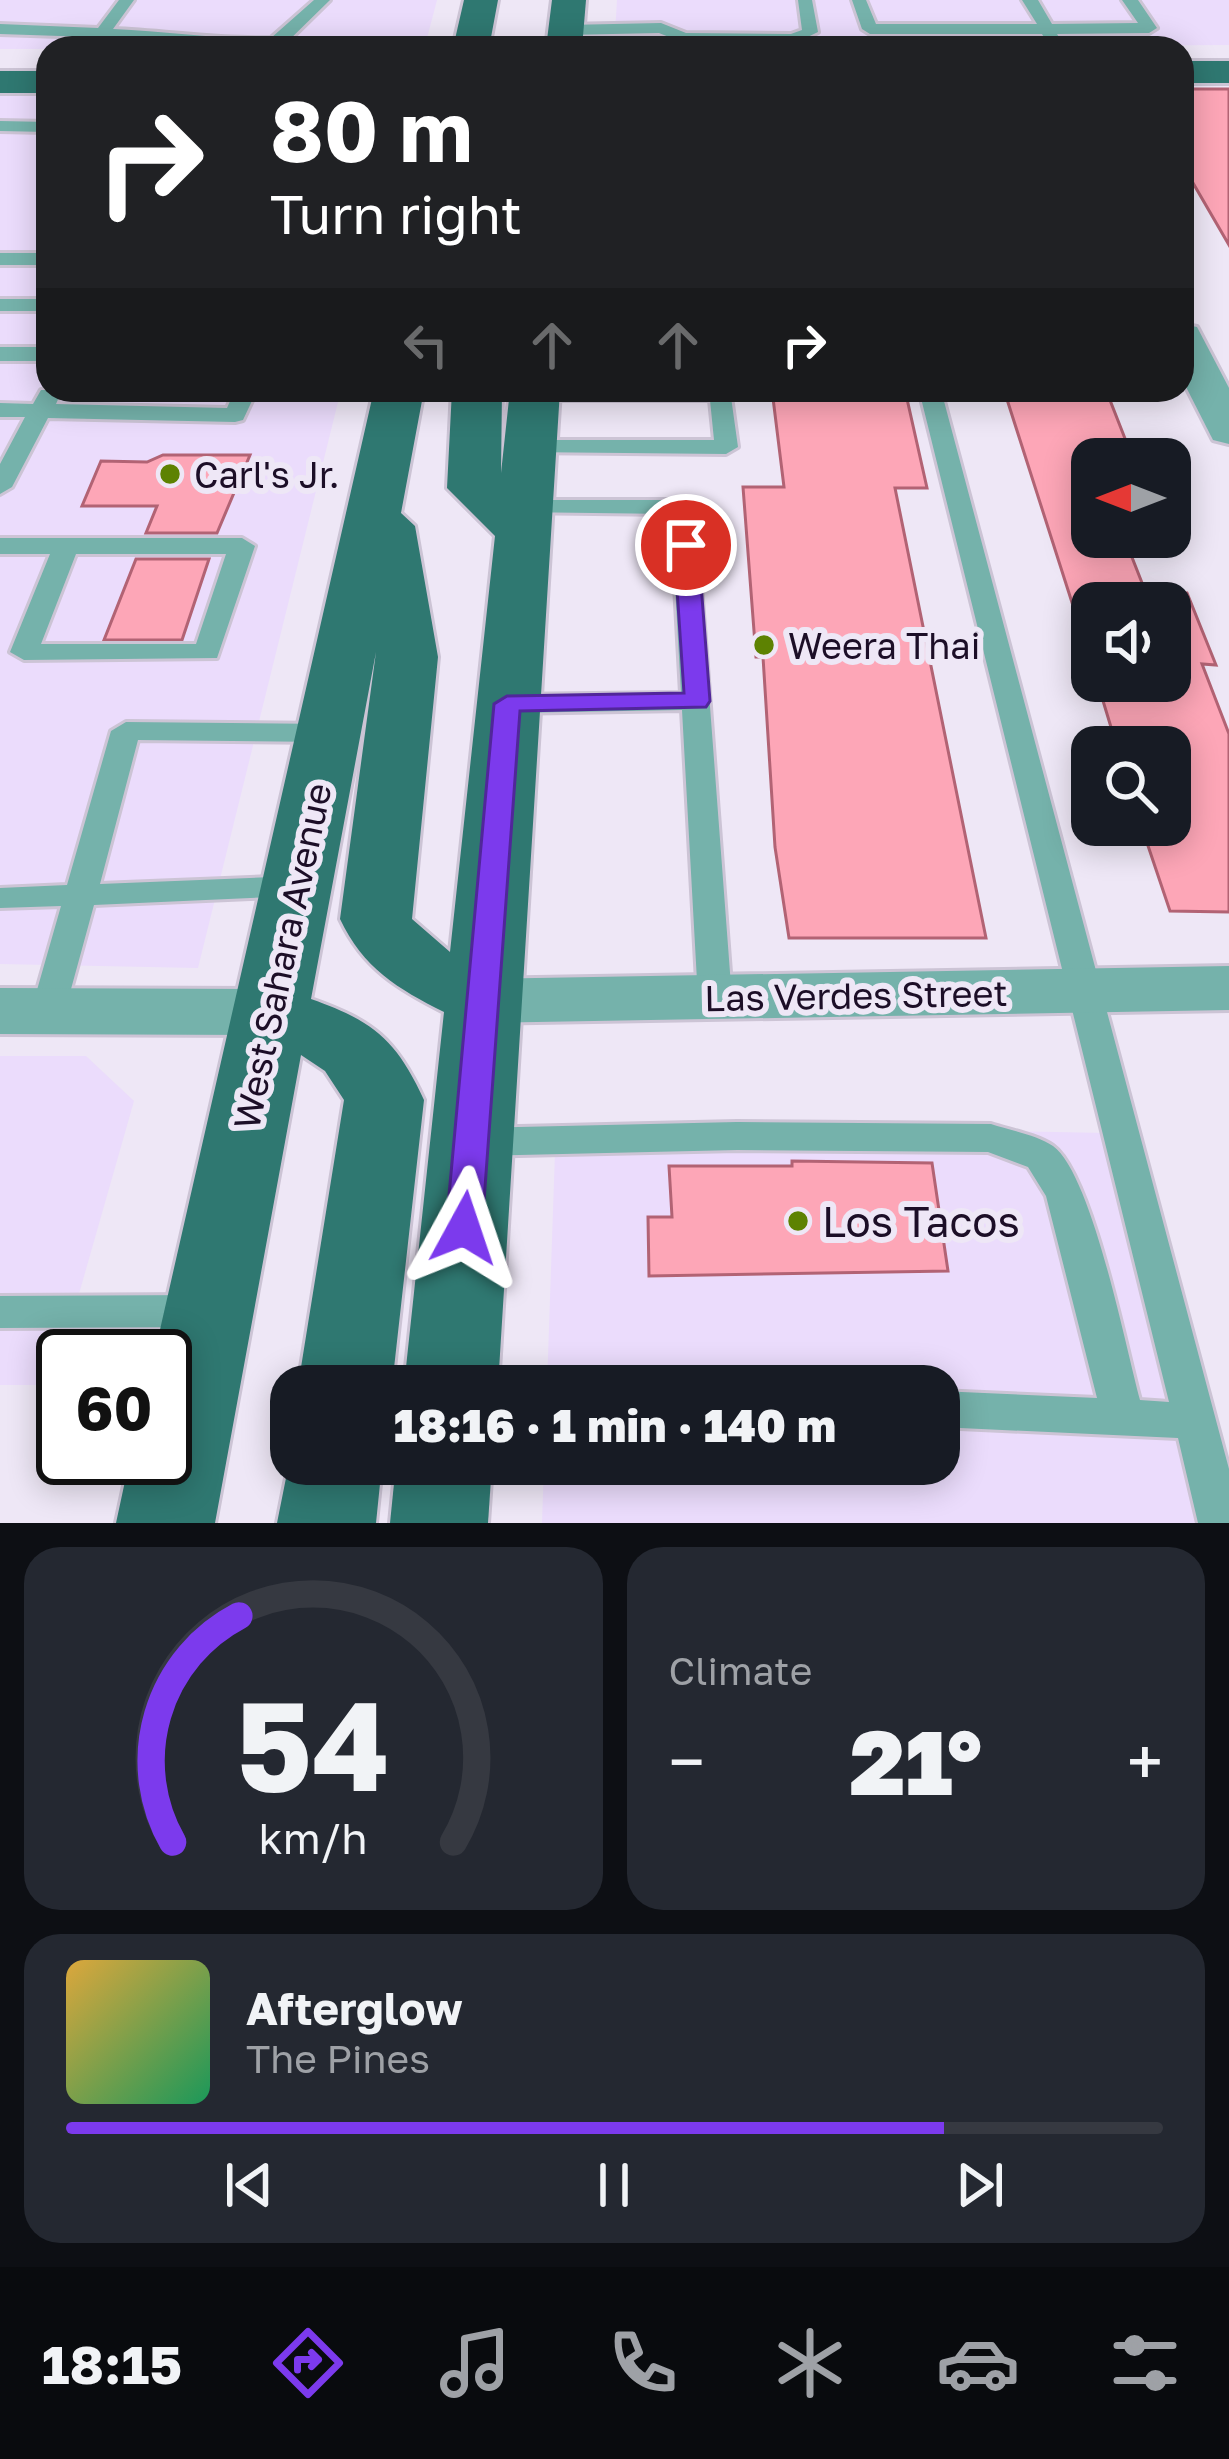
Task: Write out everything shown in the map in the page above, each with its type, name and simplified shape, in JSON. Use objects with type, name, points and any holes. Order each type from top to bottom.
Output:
[{"type":"main road","points":[[474,36],[481,0]]},
{"type":"main road","points":[[0,60],[36,60]]},
{"type":"main road","points":[[0,82],[36,82]]},
{"type":"main road","name":"West Sahara Avenue","points":[[164,1523],[397,402]]},
{"type":"main road","points":[[477,402],[474,488],[524,519]]},
{"type":"main road","points":[[453,1365],[534,402]]},
{"type":"main road","points":[[380,484],[407,657],[376,919],[384,942],[484,1000]]},
{"type":"main road","points":[[269,1012],[344,1040],[373,1070],[384,1100],[348,1365]]},
{"type":"main road","points":[[326,1523],[331,1485]]},
{"type":"main road","points":[[439,1523],[442,1485]]},
{"type":"street","points":[[1194,360],[1229,431]]},
{"type":"street","name":"Las Verdes Street","points":[[484,1000],[1229,988]]},
{"type":"street","points":[[13,1015],[269,1012]]},
{"type":"lane","points":[[100,36],[127,0]]},
{"type":"lane","points":[[279,36],[284,27],[309,16],[322,0]]},
{"type":"lane","points":[[804,36],[810,32],[805,0]]},
{"type":"lane","points":[[860,0],[870,29],[1149,28],[1130,0]]},
{"type":"lane","points":[[1030,0],[1051,36]]},
{"type":"lane","points":[[566,26],[661,28],[679,36]]},
{"type":"lane","points":[[0,29],[171,36]]},
{"type":"lane","points":[[0,107],[36,107]]},
{"type":"lane","points":[[0,126],[36,127]]},
{"type":"lane","points":[[0,260],[36,259]]},
{"type":"lane","points":[[0,305],[36,305]]},
{"type":"lane","points":[[0,354],[36,354]]},
{"type":"lane","points":[[0,410],[38,402]]},
{"type":"lane","points":[[3,478],[46,402]]},
{"type":"lane","points":[[72,402],[235,415],[241,402]]},
{"type":"lane","points":[[531,447],[726,447],[722,402]]},
{"type":"lane","points":[[933,402],[1221,1523]]},
{"type":"lane","points":[[524,519],[683,506],[715,999]]},
{"type":"lane","points":[[0,546],[242,545],[207,652],[24,652],[66,546]]},
{"type":"lane","points":[[507,704],[697,701]]},
{"type":"lane","points":[[13,1015],[76,896],[126,731],[328,733]]},
{"type":"lane","points":[[0,898],[296,886]]},
{"type":"lane","points":[[471,1142],[737,1136],[991,1138],[1041,1157],[1065,1194],[1123,1418]]},
{"type":"lane","points":[[0,1312],[207,1311]]},
{"type":"lane","points":[[960,1409],[1195,1421]]},
{"type":"shaded area","points":[[0,0],[437,0],[428,36],[36,36],[36,49],[0,49]]},
{"type":"shaded area","points":[[617,0],[1229,0],[1229,45],[1194,45],[1194,36],[615,34]]},
{"type":"shaded area","points":[[0,89],[36,90],[36,402],[338,402],[198,968],[0,964]]},
{"type":"shaded area","points":[[0,1056],[86,1056],[134,1101],[69,1329],[36,1329],[36,1385],[0,1385]]},
{"type":"shaded area","points":[[556,1123],[1107,1133],[1204,1523],[542,1523],[543,1485],[960,1485],[960,1365],[548,1365]]},
{"type":"building","points":[[1194,89],[1229,89],[1229,245],[1194,185]]},
{"type":"building","points":[[773,402],[908,402],[927,488],[895,488],[986,938],[789,938],[775,847],[763,657],[756,657],[743,487],[784,487]]},
{"type":"building","points":[[1008,402],[1111,402],[1125,438],[1071,438],[1071,558],[1132,558],[1142,582],[1071,582],[1071,599]]},
{"type":"building","name":"Carl's Jr.","points":[[163,455],[250,455],[217,533],[146,533],[157,506],[82,506],[101,461],[147,462]]},
{"type":"building","points":[[136,559],[209,559],[182,640],[104,640]]},
{"type":"building","points":[[1191,603],[1216,665],[1202,664],[1229,734],[1229,912],[1170,911],[1148,846],[1191,846],[1191,726],[1111,726],[1103,702],[1191,702]]},
{"type":"building","name":"Los Tacos","points":[[792,1161],[932,1163],[948,1271],[649,1276],[648,1217],[672,1217],[669,1166],[792,1166]]},
{"type":"place","name":"Carl's Jr.","points":[[170,474]]},
{"type":"place","name":"Weera Thai","points":[[764,645]]},
{"type":"place","name":"Los Tacos","points":[[798,1221]]},
{"type":"route","points":[[464,1228],[507,704],[697,701],[686,545]]}]
